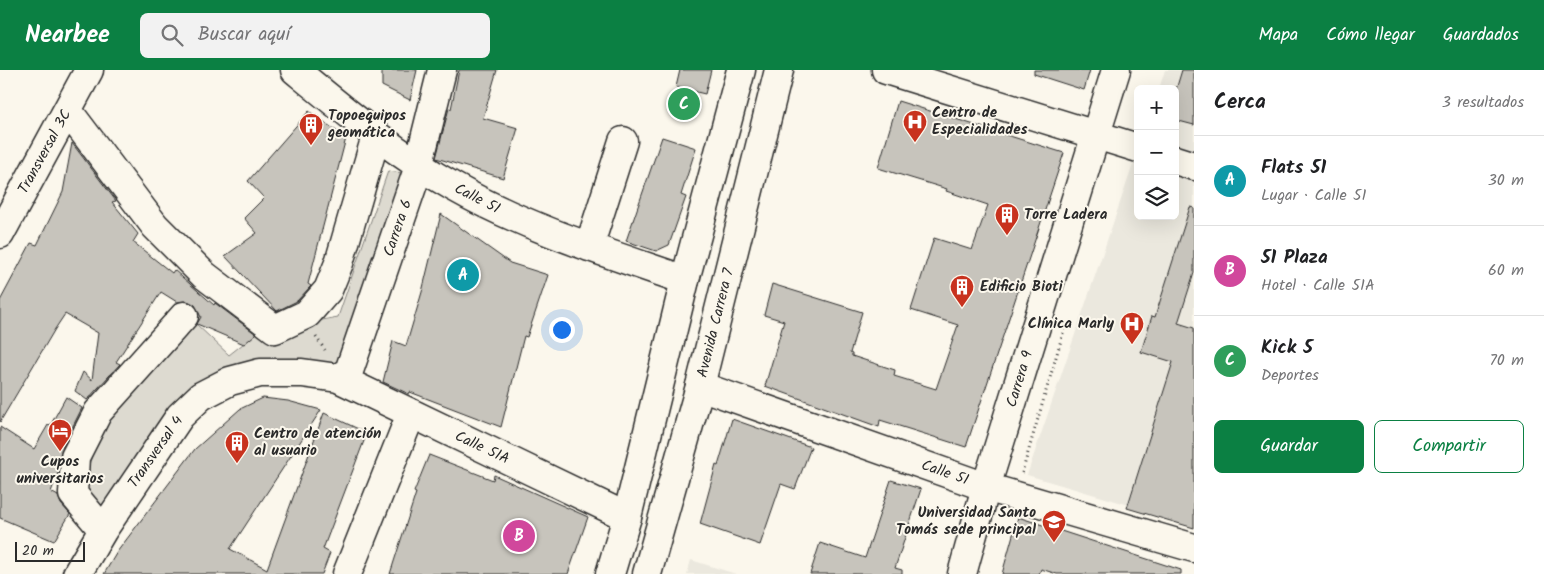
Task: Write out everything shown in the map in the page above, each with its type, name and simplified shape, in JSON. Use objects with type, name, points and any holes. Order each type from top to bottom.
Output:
[{"type":"street","name":"Transversal 3C","points":[[0,234],[89,70]]},
{"type":"street","name":"Calle 51","points":[[296,70],[376,136],[419,166],[454,187],[494,208],[589,247],[685,280]]},
{"type":"street","name":"Carrera 6","points":[[340,377],[349,371],[419,166],[442,70]]},
{"type":"street","points":[[610,574],[627,516],[685,280],[742,70]]},
{"type":"street","name":"Avenida Carrera 7","points":[[647,574],[700,386],[779,70]]},
{"type":"street","points":[[886,70],[950,80],[1096,136],[1134,147]]},
{"type":"street","name":"Carrera 9","points":[[962,574],[986,487],[1116,70]]},
{"type":"street","points":[[68,111],[155,226],[204,275],[275,329],[307,314],[328,290],[339,263],[376,136]]},
{"type":"street","points":[[589,247],[623,140]]},
{"type":"street","points":[[1179,161],[1194,166]]},
{"type":"street","points":[[103,530],[73,494],[75,457],[98,412],[184,316]]},
{"type":"street","name":"Transversal 4","points":[[77,574],[103,530],[180,416],[202,396],[230,382],[260,373],[302,373],[340,377]]},
{"type":"street","name":"Calle 51A","points":[[340,377],[411,414],[627,516]]},
{"type":"street","name":"Calle 51","points":[[700,386],[986,487],[1194,548]]},
{"type":"street","points":[[347,574],[411,414]]},
{"type":"path","points":[[302,317],[340,377]]},
{"type":"path","points":[[1021,478],[1068,318]]},
{"type":"shaded area","name":"Clínica Marly","points":[[1165,70],[1194,70],[1194,524],[1027,475],[1134,162],[1134,220],[1179,220],[1179,85],[1160,85]]},
{"type":"shaded area","points":[[388,171],[410,174],[352,366],[182,404],[101,515],[83,483],[105,416],[195,323],[229,355],[262,329],[275,329],[338,317]]},
{"type":"shaded area","points":[[691,560],[736,574],[687,574]]},
{"type":"building","points":[[382,70],[417,70],[410,100],[382,86]]},
{"type":"building","points":[[459,70],[497,70],[483,118],[518,128],[503,178],[436,158],[449,108],[451,109]]},
{"type":"building","points":[[680,70],[711,70],[705,94],[676,87]]},
{"type":"building","points":[[1034,70],[1090,70],[1084,90],[1034,74]]},
{"type":"building","points":[[1182,70],[1194,70],[1194,125],[1179,121],[1179,85],[1177,85]]},
{"type":"building","points":[[898,101],[1064,153],[966,447],[880,420],[879,427],[765,386],[784,321],[764,315],[772,284],[862,312],[850,353],[852,356],[895,370],[894,376],[936,389],[958,325],[911,310],[934,238],[972,250],[988,205],[946,191],[947,189],[878,168]]},
{"type":"building","points":[[309,111],[346,138],[308,284],[311,286],[297,301],[277,311],[225,256],[257,233],[244,218],[264,198],[248,181]]},
{"type":"building","points":[[662,137],[696,148],[681,195],[686,197],[669,245],[656,251],[626,241]]},
{"type":"building","points":[[72,143],[116,201],[112,202],[138,234],[133,242],[172,273],[174,270],[214,305],[215,303],[256,334],[244,344],[197,324],[201,317],[195,305],[187,301],[177,302],[161,292],[116,362],[120,364],[87,400],[75,391],[83,372],[92,380],[98,333],[65,314],[0,422],[0,301],[31,243],[37,245],[63,192]]},
{"type":"building","points":[[1190,207],[1194,208],[1194,273],[1178,323],[1194,328],[1194,528],[1127,508],[1173,362],[1141,352],[1152,316],[1155,317]]},
{"type":"building","points":[[441,214],[510,263],[548,275],[527,337],[524,336],[501,427],[410,392],[409,394],[383,382],[393,341],[406,346],[422,292]]},
{"type":"building","points":[[66,397],[82,408],[61,450],[58,473],[51,492],[58,496],[61,504],[70,514],[54,541],[0,518],[0,427],[34,449],[48,425],[50,426]]},
{"type":"building","points":[[263,398],[288,401],[321,410],[230,549],[267,569],[324,413],[367,433],[323,549],[330,553],[322,574],[104,574],[117,552],[195,449],[240,409]]},
{"type":"building","points":[[732,419],[811,447],[795,489],[781,484],[760,545],[700,524],[716,465],[718,466]]},
{"type":"building","points":[[429,455],[493,480],[494,475],[588,517],[568,574],[390,574],[416,493],[414,492]]},
{"type":"building","points":[[891,480],[921,489],[895,568],[902,570],[902,574],[810,574],[820,543],[865,558]]},
{"type":"building","name":"Universidad Santo Tomás sede principal","points":[[1018,517],[1181,570],[1181,574],[1057,574],[1041,569],[1039,574],[1002,574]]},
{"type":"place","name":"Kick 5","points":[[684,104]]},
{"type":"place","name":"Centro de Especialidades","points":[[915,143]]},
{"type":"place","name":"Topoequipos geomática","points":[[311,146]]},
{"type":"place","name":"Torre Ladera","points":[[1007,236]]},
{"type":"place","name":"Flats 51","points":[[463,275]]},
{"type":"place","name":"Edificio Bioti","points":[[962,308]]},
{"type":"place","name":"Clínica Marly","points":[[1132,345]]},
{"type":"place","name":"Cupos universitarios","points":[[60,452]]},
{"type":"place","name":"Centro de atención al usuario","points":[[237,464]]},
{"type":"place","name":"51 Plaza","points":[[519,536]]},
{"type":"place","name":"Universidad Santo Tomás sede principal","points":[[1054,543]]}]
